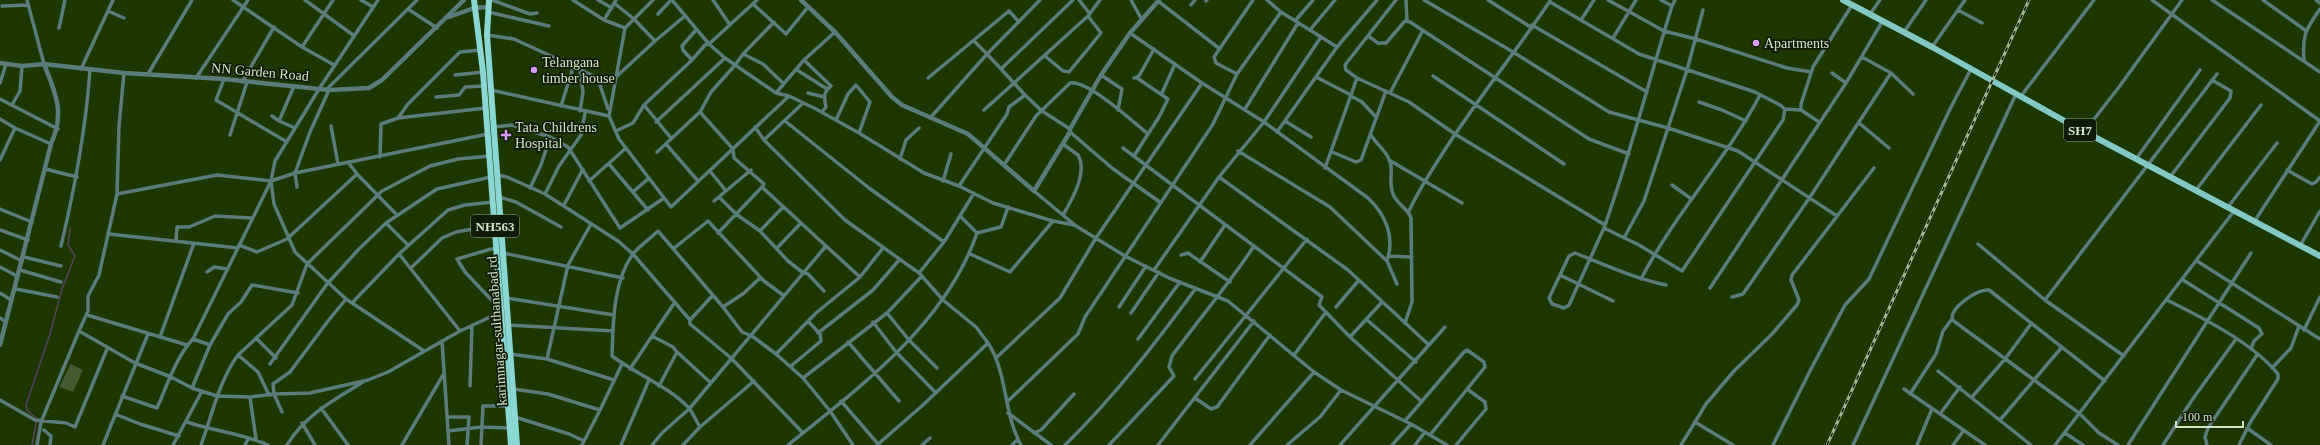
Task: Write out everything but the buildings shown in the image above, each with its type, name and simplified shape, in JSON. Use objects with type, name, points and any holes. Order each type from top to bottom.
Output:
[{"type":"highway","name":"NH563","points":[[474,0],[485,86],[490,156],[494,176],[493,202],[495,225],[500,251],[501,309],[511,428],[511,445]]},
{"type":"highway","name":"NH563","points":[[488,10],[490,0]]},
{"type":"highway","name":"karimnagar-sulthanabad rd","points":[[488,10],[487,35],[493,127],[494,176],[499,197],[500,251],[507,306],[517,445]]},
{"type":"main road","name":"SH7","points":[[1843,0],[1903,33],[1932,46],[2084,132],[2320,256]]},
{"type":"street","points":[[0,345],[11,300],[16,289],[17,276],[28,240],[51,144],[58,129],[60,113],[54,90],[44,64],[27,0]]},
{"type":"street","points":[[59,28],[65,0]]},
{"type":"street","points":[[81,69],[113,0]]},
{"type":"street","points":[[148,74],[192,0]]},
{"type":"street","points":[[233,0],[302,47],[334,65]]},
{"type":"street","points":[[196,78],[248,0]]},
{"type":"street","points":[[305,0],[353,35]]},
{"type":"street","points":[[302,47],[333,0]]},
{"type":"street","points":[[362,0],[373,7]]},
{"type":"street","points":[[122,396],[158,408],[171,377],[187,345],[193,340],[271,181],[275,161],[353,35],[378,0]]},
{"type":"street","points":[[297,187],[295,173],[310,132],[328,90],[417,0]]},
{"type":"street","name":"NN Garden Road","points":[[0,63],[22,66],[44,64],[124,73],[224,79],[328,90],[369,88],[382,80],[464,0]]},
{"type":"street","points":[[490,0],[530,14],[537,13]]},
{"type":"street","points":[[573,0],[572,1],[604,20],[625,28]]},
{"type":"street","points":[[598,0],[612,8]]},
{"type":"street","points":[[653,0],[625,28],[609,116],[626,148],[671,207],[789,96]]},
{"type":"street","points":[[658,14],[672,0],[696,30],[725,58],[736,64],[776,93],[789,96],[822,112],[924,173],[1008,207],[1053,221],[1076,226]]},
{"type":"street","points":[[713,0],[730,25]]},
{"type":"street","points":[[616,131],[633,123],[644,105],[692,60],[705,45],[709,44],[757,0]]},
{"type":"street","points":[[801,0],[835,32],[892,97],[902,105],[968,134],[1076,226],[1126,256],[1154,270],[1228,301],[1314,372],[1341,390],[1411,424],[1447,445]]},
{"type":"street","points":[[931,117],[987,54],[1040,0]]},
{"type":"street","points":[[1001,69],[1073,0]]},
{"type":"street","points":[[1045,56],[1063,71],[1069,72],[1101,33],[1079,0]]},
{"type":"street","points":[[984,110],[1089,15],[1100,0]]},
{"type":"street","points":[[1131,0],[1142,20]]},
{"type":"street","points":[[1034,191],[1063,144],[1101,75],[1130,33],[1159,0],[1220,49]]},
{"type":"street","points":[[1191,6],[1196,0]]},
{"type":"street","points":[[1237,74],[1214,60],[1214,57],[1253,0]]},
{"type":"street","points":[[1267,0],[1281,12],[1337,47]]},
{"type":"street","points":[[1245,109],[1297,22],[1313,0]]},
{"type":"street","points":[[1310,30],[1335,0]]},
{"type":"street","points":[[1277,132],[1337,47],[1377,0]]},
{"type":"street","points":[[1396,0],[1345,65],[1346,70],[1357,78],[1409,102],[1455,134],[1678,270],[1684,270],[1756,162],[1783,120],[1785,109]]},
{"type":"street","points":[[1368,36],[1378,43],[1386,43],[1407,21],[1406,0]]},
{"type":"street","points":[[1424,0],[1513,52],[1609,112],[1640,119],[1729,147],[1782,178],[1837,216]]},
{"type":"street","points":[[1488,0],[1647,92]]},
{"type":"street","points":[[1581,20],[1594,0]]},
{"type":"street","points":[[1608,0],[1664,31],[1696,39],[1787,68],[1811,72]]},
{"type":"street","points":[[1613,38],[1636,0]]},
{"type":"street","points":[[1662,0],[1672,6]]},
{"type":"street","points":[[1666,285],[1640,279],[1590,259],[1575,253],[1571,253],[1549,298],[1552,304],[1561,308],[1567,307],[1590,259],[1604,226],[1640,119],[1655,60],[1675,0]]},
{"type":"street","points":[[1869,15],[1880,0]]},
{"type":"street","points":[[1903,33],[1926,0]]},
{"type":"street","points":[[1932,46],[1965,0]]},
{"type":"street","points":[[1853,445],[2018,95],[2094,0]]},
{"type":"street","points":[[2152,0],[2172,16],[2320,121],[2254,222]]},
{"type":"street","points":[[2084,132],[2172,16],[2182,0]]},
{"type":"street","points":[[2212,0],[2250,27],[2304,60],[2320,72]]},
{"type":"street","points":[[2263,0],[2305,30]]},
{"type":"street","points":[[2316,0],[2320,3]]},
{"type":"street","points":[[1409,211],[1425,180],[1455,134],[1550,1],[1629,48],[1655,60],[1760,95],[1780,104],[1785,109],[1801,110],[1819,122]]},
{"type":"street","points":[[604,20],[615,2],[654,40]]},
{"type":"street","points":[[753,4],[786,34],[808,7]]},
{"type":"street","points":[[2,6],[28,5]]},
{"type":"street","points":[[1801,110],[1801,104],[1811,72],[1852,5]]},
{"type":"street","points":[[447,17],[474,8],[488,10],[549,26]]},
{"type":"street","points":[[408,9],[437,28]]},
{"type":"street","points":[[2304,60],[2302,44],[2305,30],[2320,9]]},
{"type":"street","points":[[1624,238],[1644,201],[1687,70],[1704,10]]},
{"type":"street","points":[[1958,10],[1982,23]]},
{"type":"street","points":[[108,11],[124,18]]},
{"type":"street","points":[[928,78],[1009,11],[1018,22]]},
{"type":"street","points":[[1008,402],[1078,334],[1085,317],[1213,124],[1224,97],[1237,74],[1281,12]]},
{"type":"street","points":[[616,76],[654,40],[685,16]]},
{"type":"street","points":[[1407,21],[1495,76],[1589,139],[1629,154]]},
{"type":"street","points":[[657,152],[700,112],[711,92],[743,54],[774,22]]},
{"type":"street","points":[[1710,288],[1846,83],[1882,22]]},
{"type":"street","points":[[230,135],[244,82],[274,27]]},
{"type":"street","points":[[692,60],[683,50],[682,46],[696,30]]},
{"type":"street","points":[[1332,152],[1358,162],[1371,136],[1376,117],[1388,92],[1423,30]]},
{"type":"street","points":[[776,93],[804,60],[835,32]]},
{"type":"street","points":[[1130,33],[1202,83],[1264,122],[1376,206],[1390,233],[1391,248],[1387,261]]},
{"type":"street","points":[[487,35],[514,39],[597,78],[609,110]]},
{"type":"street","points":[[1154,270],[1238,151],[1264,122],[1321,37]]},
{"type":"street","points":[[974,41],[1042,111],[1070,130],[1133,184],[1161,202]]},
{"type":"street","points":[[1134,156],[1168,100],[1162,93],[1136,78],[1154,49]]},
{"type":"street","points":[[398,118],[408,104],[460,52],[481,50]]},
{"type":"street","points":[[743,54],[763,64],[783,83]]},
{"type":"street","points":[[1862,56],[1891,73],[1913,94]]},
{"type":"street","points":[[656,122],[725,58]]},
{"type":"street","points":[[804,60],[831,86],[827,89],[824,97],[826,107],[822,112]]},
{"type":"street","points":[[0,82],[6,64]]},
{"type":"street","points":[[1162,93],[1175,64]]},
{"type":"street","points":[[12,105],[20,91],[22,66]]},
{"type":"street","points":[[561,106],[573,68]]},
{"type":"street","points":[[61,246],[77,177],[85,132],[90,69]]},
{"type":"street","points":[[1773,445],[1845,305],[1869,279],[1951,107],[1971,69]]},
{"type":"street","points":[[580,70],[583,92],[580,111]]},
{"type":"street","points":[[797,70],[827,89]]},
{"type":"street","points":[[2136,159],[2200,70]]},
{"type":"street","points":[[455,75],[483,72]]},
{"type":"street","points":[[37,445],[38,421],[80,331],[86,315],[88,296],[97,283],[109,234],[117,194],[119,126],[124,73]]},
{"type":"street","points":[[1832,73],[1846,83]]},
{"type":"street","points":[[1732,297],[1743,294],[1810,197],[1891,73]]},
{"type":"street","points":[[2045,300],[2216,74]]},
{"type":"street","points":[[1101,75],[1122,89],[1118,110]]},
{"type":"street","points":[[1433,76],[1564,164]]},
{"type":"street","points":[[1316,77],[1362,102],[1376,117]]},
{"type":"street","points":[[1325,168],[1332,152],[1357,78]]},
{"type":"street","points":[[224,79],[216,100],[287,142]]},
{"type":"street","points":[[2170,176],[2230,98],[2230,91],[2212,80]]},
{"type":"street","points":[[1004,165],[1036,116],[1070,83],[1078,83],[1092,91],[1148,134]]},
{"type":"street","points":[[997,357],[1060,298],[1096,238],[1202,83]]},
{"type":"street","points":[[836,120],[848,94],[856,85],[870,102],[859,133]]},
{"type":"street","points":[[279,121],[294,86]]},
{"type":"street","points":[[436,96],[459,95],[464,87],[485,86]]},
{"type":"street","points":[[491,90],[580,111],[609,116]]},
{"type":"street","points":[[808,93],[824,97]]},
{"type":"street","points":[[959,186],[1009,110],[1009,107],[1025,94]]},
{"type":"street","points":[[1640,279],[1653,254],[1690,198],[1729,147],[1746,121],[1760,95]]},
{"type":"street","points":[[0,99],[58,129]]},
{"type":"street","points":[[1699,102],[1746,121]]},
{"type":"street","points":[[764,140],[803,103]]},
{"type":"street","points":[[644,105],[656,122],[671,138]]},
{"type":"street","points":[[2196,190],[2261,105]]},
{"type":"street","points":[[380,156],[381,124],[398,118],[486,108]]},
{"type":"street","points":[[545,194],[559,166],[581,135],[585,112]]},
{"type":"street","points":[[700,112],[733,149],[734,158],[751,170],[764,184],[718,233]]},
{"type":"street","points":[[272,116],[295,128]]},
{"type":"street","points":[[0,119],[14,128],[51,144]]},
{"type":"street","points":[[784,121],[844,169],[944,242]]},
{"type":"street","points":[[1285,121],[1310,137]]},
{"type":"street","points":[[1859,123],[1889,148]]},
{"type":"street","points":[[493,127],[512,125],[550,137],[570,150],[620,228],[664,198]]},
{"type":"street","points":[[331,126],[338,164]]},
{"type":"street","points":[[755,127],[764,140],[845,220],[920,275],[943,300],[976,327],[997,357],[1008,402],[1008,413],[1021,445]]},
{"type":"street","points":[[0,160],[14,128]]},
{"type":"street","points":[[900,159],[906,140],[919,128]]},
{"type":"street","points":[[117,194],[217,175],[271,181],[295,173],[488,134]]},
{"type":"street","points":[[1371,136],[1381,146],[1391,166],[1390,184],[1393,195],[1398,204],[1409,211],[1411,218],[1412,302],[1405,323]]},
{"type":"street","points":[[530,188],[541,165],[550,137]]},
{"type":"street","points":[[2228,207],[2277,143]]},
{"type":"street","points":[[666,144],[698,181]]},
{"type":"street","points":[[1063,144],[1078,155],[1080,164],[1076,190],[1063,215]]},
{"type":"street","points":[[589,181],[626,148]]},
{"type":"street","points":[[1124,148],[1145,167],[1284,268],[1322,298],[1319,305],[1350,337],[1398,382],[1421,401]]},
{"type":"street","points":[[1238,151],[1330,207],[1387,261],[1397,284]]},
{"type":"street","points":[[943,181],[951,154]]},
{"type":"street","points":[[201,445],[217,396],[228,371],[238,355],[292,305],[298,293],[307,264],[378,194],[430,166],[458,159],[490,156]]},
{"type":"street","points":[[1388,159],[1462,203]]},
{"type":"street","points":[[348,162],[357,174],[397,215]]},
{"type":"street","points":[[608,164],[648,210]]},
{"type":"street","points":[[1681,445],[1706,404],[1734,371],[1767,339],[1797,305],[1799,300],[1791,280],[1792,275],[1874,168]]},
{"type":"street","points":[[45,169],[77,177]]},
{"type":"street","points":[[564,205],[583,169]]},
{"type":"street","points":[[714,201],[751,170]]},
{"type":"street","points":[[2287,170],[2312,184],[2316,182],[2320,176]]},
{"type":"street","points":[[710,171],[726,191]]},
{"type":"street","points":[[109,234],[238,246],[257,252],[288,239],[357,174]]},
{"type":"street","points":[[270,364],[276,358],[299,321],[327,284],[386,223],[397,215],[405,212],[437,189],[494,176],[507,177],[545,194],[618,241],[633,254],[675,302],[690,320],[690,324],[731,358],[754,380],[803,433]]},
{"type":"street","points":[[1219,177],[1306,239],[1359,280],[1429,345]]},
{"type":"street","points":[[633,192],[649,178]]},
{"type":"street","points":[[271,181],[274,204],[294,252],[346,300],[424,352]]},
{"type":"street","points":[[1672,185],[1690,198]]},
{"type":"street","points":[[762,187],[800,224],[860,277]]},
{"type":"street","points":[[802,378],[873,322],[887,313],[920,275],[944,242],[974,193]]},
{"type":"street","points":[[499,197],[516,202],[561,227]]},
{"type":"street","points":[[719,197],[736,214],[760,231],[802,272],[808,274],[824,291]]},
{"type":"street","points":[[352,303],[408,245],[448,210],[465,205],[493,202]]},
{"type":"street","points":[[760,231],[783,207]]},
{"type":"street","points":[[977,233],[1001,227],[1008,207]]},
{"type":"street","points":[[0,209],[32,222]]},
{"type":"street","points":[[2055,445],[2183,280],[2234,211]]},
{"type":"street","points":[[2300,246],[2320,211]]},
{"type":"street","points":[[176,241],[177,227],[189,227],[215,216],[252,218]]},
{"type":"street","points":[[960,216],[977,233]]},
{"type":"street","points":[[970,254],[1010,272],[1053,221]]},
{"type":"street","points":[[673,249],[708,222],[764,281],[783,295]]},
{"type":"street","points":[[386,223],[408,245]]},
{"type":"street","points":[[548,359],[568,265],[591,224]]},
{"type":"street","points":[[777,248],[800,224]]},
{"type":"street","points":[[411,268],[442,238],[456,232],[495,225]]},
{"type":"street","points":[[1200,262],[1225,225]]},
{"type":"street","points":[[0,230],[28,240]]},
{"type":"street","points":[[700,427],[689,409],[674,396],[622,364],[612,356],[614,315],[622,278],[633,254],[658,231],[745,335],[752,336],[776,354],[791,366],[802,378],[830,411],[853,445]]},
{"type":"street","points":[[788,445],[842,401],[909,340],[943,300],[970,254],[977,233]]},
{"type":"street","points":[[1195,379],[1245,314],[1284,268],[1306,239]]},
{"type":"street","points":[[160,337],[194,243]]},
{"type":"street","points":[[1978,244],[2045,300],[2124,356]]},
{"type":"street","points":[[652,445],[689,409],[731,358],[752,336],[802,272],[826,246]]},
{"type":"street","points":[[1109,445],[1174,376],[1169,366],[1172,356],[1216,296],[1230,282],[1254,246]]},
{"type":"street","points":[[776,354],[808,321],[860,277],[883,248]]},
{"type":"street","points":[[501,309],[465,272],[457,259],[490,249],[568,265],[605,276],[622,278]]},
{"type":"street","points":[[0,250],[23,259],[62,266]]},
{"type":"street","points":[[1181,255],[1186,252],[1230,282]]},
{"type":"street","points":[[2128,445],[2251,253]]},
{"type":"street","points":[[399,254],[460,330]]},
{"type":"street","points":[[1388,256],[1412,257]]},
{"type":"street","points":[[818,333],[873,290],[900,259]]},
{"type":"street","points":[[2197,261],[2231,285],[2320,339]]},
{"type":"street","points":[[1119,307],[1146,266]]},
{"type":"street","points":[[0,267],[17,276]]},
{"type":"street","points":[[207,272],[214,267],[227,269]]},
{"type":"street","points":[[20,270],[61,282]]},
{"type":"street","points":[[1131,314],[1159,272]]},
{"type":"street","points":[[1560,275],[1613,302]]},
{"type":"street","points":[[723,307],[744,293],[760,278],[764,281]]},
{"type":"street","points":[[1336,307],[1359,280]]},
{"type":"street","points":[[2183,280],[2261,330],[2262,334],[2254,341],[2251,349]]},
{"type":"street","points":[[1138,339],[1180,282]]},
{"type":"street","points":[[192,388],[210,345],[228,314],[241,302],[252,285],[298,293]]},
{"type":"street","points":[[1066,445],[1100,410],[1145,357],[1196,288]]},
{"type":"street","points":[[16,289],[57,297]]},
{"type":"street","points":[[1910,394],[1936,354],[1943,331],[1952,320],[1952,314],[1970,296],[1987,289],[1992,291],[2031,324],[2105,380]]},
{"type":"street","points":[[0,293],[11,300]]},
{"type":"street","points":[[690,320],[713,295]]},
{"type":"street","points":[[2304,330],[2320,297]]},
{"type":"street","points":[[506,298],[560,305],[614,315]]},
{"type":"street","points":[[282,412],[274,394],[274,384],[290,372],[328,320],[346,300]]},
{"type":"street","points":[[2167,300],[2208,321],[2236,339],[2251,349],[2278,374],[2278,379],[2239,445]]},
{"type":"street","points":[[630,369],[675,302]]},
{"type":"street","points":[[1350,337],[1382,302]]},
{"type":"street","points":[[287,445],[302,423],[321,408],[368,380],[388,372],[460,330],[488,318],[507,306]]},
{"type":"street","points":[[1294,355],[1326,312]]},
{"type":"street","points":[[887,313],[909,340],[937,368]]},
{"type":"street","points":[[86,315],[187,345]]},
{"type":"street","points":[[0,318],[6,322]]},
{"type":"street","points":[[1367,320],[1416,362]]},
{"type":"street","points":[[1952,320],[1987,344],[2005,360],[2079,413],[2099,432],[2118,445]]},
{"type":"street","points":[[791,366],[822,341],[818,333],[808,321]]},
{"type":"street","points":[[1158,445],[1254,321]]},
{"type":"street","points":[[873,322],[896,352],[936,393]]},
{"type":"street","points":[[1972,397],[2005,360],[2031,324]]},
{"type":"street","points":[[470,386],[472,325]]},
{"type":"street","points":[[508,325],[613,332]]},
{"type":"street","points":[[2272,368],[2291,348],[2299,326]]},
{"type":"street","points":[[1340,445],[1416,362],[1445,327]]},
{"type":"street","points":[[80,331],[107,349],[135,363],[171,377],[192,388],[217,396],[250,397],[274,394],[310,393],[368,380]]},
{"type":"street","points":[[103,445],[148,334]]},
{"type":"street","points":[[1195,398],[1211,409],[1217,407],[1270,335]]},
{"type":"street","points":[[652,336],[673,347],[711,383]]},
{"type":"street","points":[[257,339],[276,358]]},
{"type":"street","points":[[2163,445],[2192,400],[2236,339]]},
{"type":"street","points":[[193,340],[210,345]]},
{"type":"street","points":[[442,341],[443,374],[449,445]]},
{"type":"street","points":[[848,342],[873,373],[899,400]]},
{"type":"street","points":[[842,401],[877,444],[936,393],[988,343]]},
{"type":"street","points":[[2000,420],[2035,381],[2062,347]]},
{"type":"street","points":[[0,400],[38,421],[66,424],[75,427],[107,349]]},
{"type":"street","points":[[1405,421],[1467,350],[1486,365],[1430,435]]},
{"type":"street","points":[[658,386],[677,352]]},
{"type":"street","points":[[510,354],[548,359],[614,380]]},
{"type":"street","points":[[238,355],[258,372],[269,395]]},
{"type":"street","points":[[2207,445],[2205,437],[2208,428],[2257,355]]},
{"type":"street","points":[[515,417],[569,434],[583,443],[622,364]]},
{"type":"street","points":[[1938,371],[2031,445]]},
{"type":"street","points":[[1250,445],[1314,372]]},
{"type":"street","points":[[402,445],[443,374]]},
{"type":"street","points":[[621,445],[649,380]]},
{"type":"street","points":[[682,445],[700,427],[754,380]]},
{"type":"street","points":[[1940,414],[1960,387]]},
{"type":"street","points":[[513,389],[548,394],[600,410]]},
{"type":"street","points":[[1456,445],[1486,409],[1485,402],[1467,389]]},
{"type":"street","points":[[1904,389],[1985,445]]},
{"type":"street","points":[[1287,445],[1320,418],[1341,390]]},
{"type":"street","points":[[172,445],[187,422],[202,391]]},
{"type":"street","points":[[1034,433],[1044,427],[1074,394]]},
{"type":"street","points":[[250,397],[256,439]]},
{"type":"street","points":[[481,445],[483,406],[508,406]]},
{"type":"street","points":[[321,408],[348,445]]},
{"type":"street","points":[[1917,445],[1932,409]]},
{"type":"street","points":[[1008,413],[1051,445]]},
{"type":"street","points":[[115,414],[140,424],[179,436]]},
{"type":"street","points":[[447,418],[469,417],[468,445]]},
{"type":"street","points":[[187,422],[207,429],[248,439],[256,439],[268,445]]},
{"type":"street","points":[[1695,422],[1733,445]]},
{"type":"street","points":[[302,423],[314,445]]},
{"type":"street","points":[[1392,445],[1411,424]]},
{"type":"street","points":[[448,431],[468,430],[481,427],[511,428]]},
{"type":"street","points":[[2248,428],[2271,445]]},
{"type":"street","points":[[44,430],[51,436],[50,445]]},
{"type":"street","points":[[1953,445],[1964,430]]},
{"type":"street","points":[[1415,445],[1425,432]]},
{"type":"street","points":[[2065,433],[2083,445]]},
{"type":"street","points":[[922,445],[930,438]]},
{"type":"street","points":[[245,445],[248,439]]},
{"type":"street","points":[[1012,445],[1018,439]]},
{"type":"green space","points":[[71,364],[83,370],[73,392],[59,387]]},
{"type":"waterway","points":[[32,445],[37,419],[27,410],[26,405],[50,334],[62,289],[75,256],[68,245],[70,228]]},
{"type":"railway","points":[[1827,445],[2029,0]]},
{"type":"place","name":"Apartments","points":[[1756,43]]},
{"type":"place","name":"Telangana timber house","points":[[534,70]]},
{"type":"place","name":"Tata Childrens Hospital","points":[[506,135]]}]
